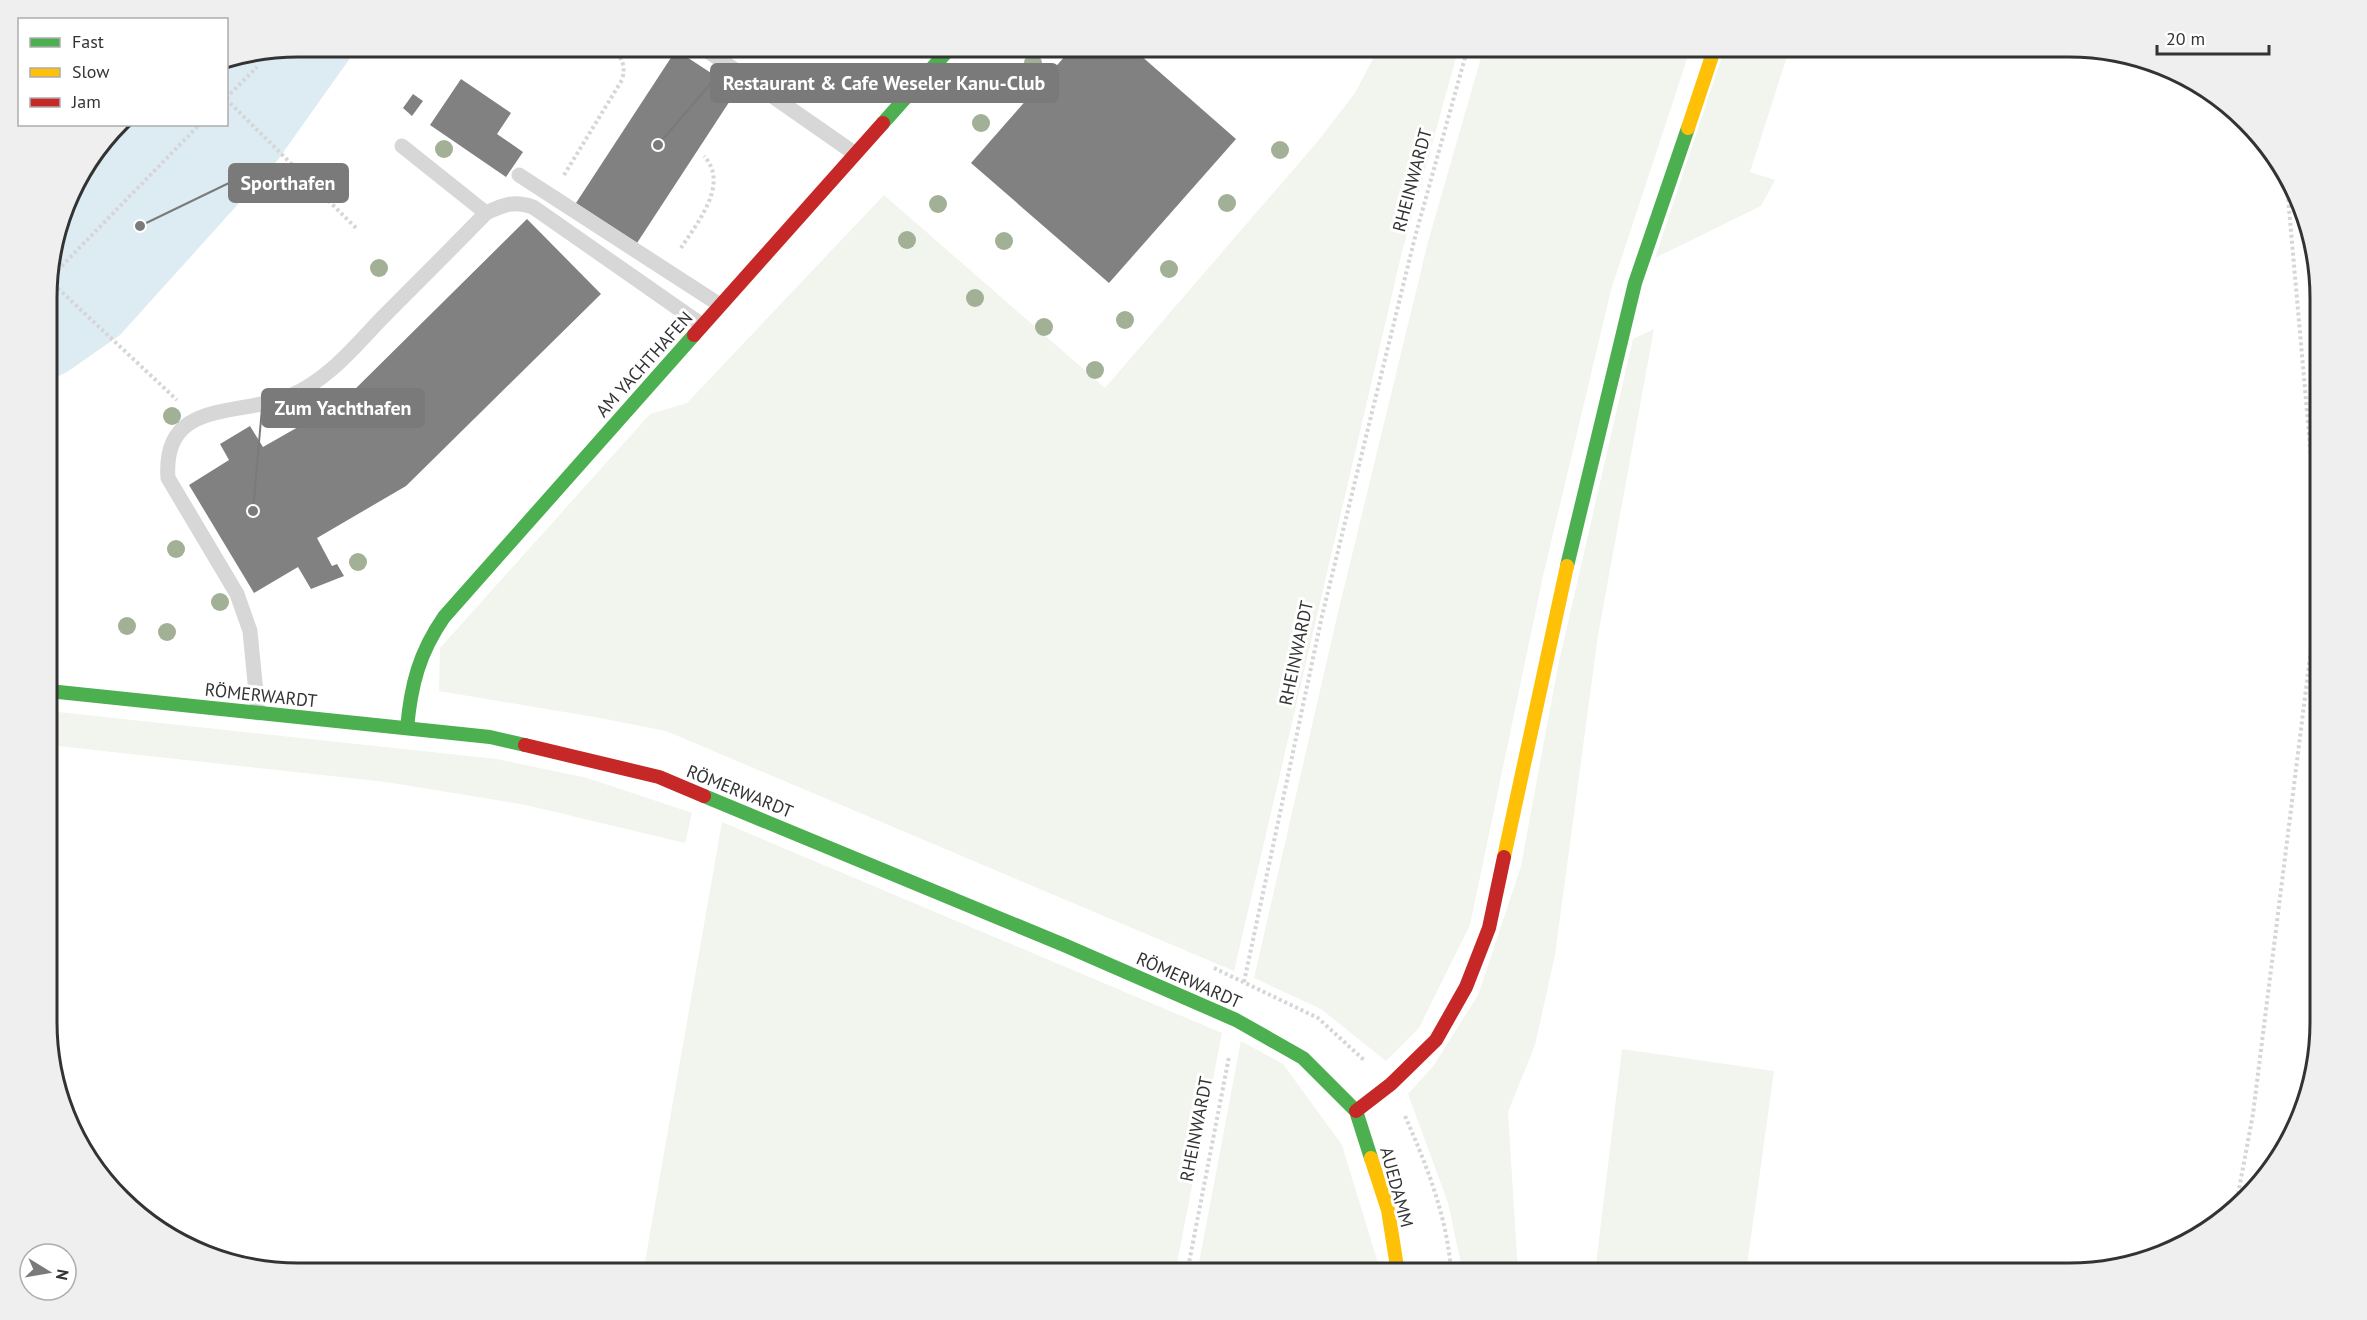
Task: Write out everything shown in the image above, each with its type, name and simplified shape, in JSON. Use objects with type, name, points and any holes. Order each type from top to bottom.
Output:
[{"type":"street","name":"AM YACHTHAFEN","points":[[407,728],[410,693],[419,660],[433,634],[500,553],[942,57]]},
{"type":"street","points":[[1356,1111],[1391,1084],[1436,1041],[1466,987],[1489,928],[1563,580],[1635,283],[1711,57]]},
{"type":"street","name":"RÖMERWARDT","points":[[57,692],[490,737],[659,777],[1053,940],[1236,1020],[1303,1058],[1356,1111]]},
{"type":"street","name":"AUEDAMM","points":[[1356,1111],[1388,1210],[1396,1263]]},
{"type":"lane","points":[[718,57],[854,153]]},
{"type":"lane","points":[[402,146],[486,213]]},
{"type":"lane","points":[[519,175],[720,305]]},
{"type":"lane","points":[[258,713],[250,631],[237,594],[168,478],[167,462],[171,444],[179,430],[194,418],[290,396],[328,374],[486,213],[505,204],[520,202],[533,207],[702,325]]},
{"type":"path","points":[[552,196],[622,80],[625,67],[621,57]]},
{"type":"path","name":"RHEINWARDT","points":[[1188,1263],[1236,1020],[1325,605],[1415,237],[1465,57]]},
{"type":"path","points":[[228,97],[257,67]]},
{"type":"path","points":[[228,101],[356,228]]},
{"type":"path","points":[[59,269],[198,126]]},
{"type":"path","points":[[666,271],[704,213],[712,193],[714,176],[711,164],[704,156]]},
{"type":"path","points":[[2288,198],[2310,445]]},
{"type":"path","points":[[58,287],[177,401]]},
{"type":"path","points":[[2238,1193],[2253,1114],[2310,658]]},
{"type":"shaded area","points":[[351,57],[277,161],[120,335],[57,377],[57,298],[59,267],[65,236],[75,206],[89,178],[117,139],[130,126],[228,126],[228,68],[267,59]]},
{"type":"shaded area","points":[[1374,57],[1456,57],[1401,256],[1234,971],[666,731],[439,691],[440,648],[650,414],[687,403],[884,195],[1105,388],[1318,141],[1355,93]]},
{"type":"shaded area","points":[[1481,57],[1688,57],[1611,290],[1543,576],[1470,925],[1419,1028],[1386,1061],[1321,1009],[1254,978],[1336,621],[1428,242]]},
{"type":"shaded area","points":[[1722,57],[1787,57],[1750,172],[1775,180],[1761,206],[1655,258]]},
{"type":"shaded area","points":[[1654,329],[1598,635],[1555,955],[1535,1045],[1508,1112],[1517,1263],[1461,1263],[1448,1203],[1408,1094],[1434,1065],[1478,995],[1521,866],[1558,666],[1633,339]]},
{"type":"shaded area","points":[[57,712],[497,759],[587,778],[692,813],[685,843],[526,805],[386,782],[57,746]]},
{"type":"shaded area","points":[[722,822],[1222,1033],[1177,1263],[645,1263]]},
{"type":"shaded area","points":[[1241,1041],[1283,1064],[1342,1145],[1377,1263],[1199,1263]]},
{"type":"shaded area","points":[[1622,1049],[1774,1071],[1747,1263],[1596,1263]]},
{"type":"building","points":[[671,57],[687,57],[737,90],[637,243],[576,203]]},
{"type":"building","points":[[1064,57],[1142,57],[1236,139],[1109,283],[971,163]]},
{"type":"building","points":[[461,79],[511,113],[497,134],[523,152],[506,177],[430,125]]},
{"type":"building","points":[[413,94],[423,101],[412,116],[403,108]]},
{"type":"building","points":[[527,219],[601,294],[406,486],[317,538],[332,566],[337,564],[344,576],[311,589],[298,567],[254,593],[189,485],[229,460],[220,444],[250,426],[263,447],[342,402]]},
{"type":"traffic: fast","points":[[883,123],[942,57]]},
{"type":"traffic: fast","points":[[1567,566],[1635,283],[1688,128]]},
{"type":"traffic: fast","points":[[407,728],[414,683],[422,657],[444,617],[694,335]]},
{"type":"traffic: fast","points":[[57,692],[490,737],[525,745]]},
{"type":"traffic: fast","points":[[704,796],[1064,945],[1236,1020],[1303,1058],[1356,1111],[1371,1158]]},
{"type":"traffic: slow","points":[[1688,128],[1712,57]]},
{"type":"traffic: slow","points":[[1504,857],[1567,566]]},
{"type":"traffic: slow","points":[[1371,1158],[1388,1210],[1396,1263]]},
{"type":"traffic: jam","points":[[694,335],[883,123]]},
{"type":"traffic: jam","points":[[525,745],[659,777],[704,796]]},
{"type":"traffic: jam","points":[[1356,1111],[1391,1084],[1436,1040],[1466,987],[1489,928],[1504,857]]},
{"type":"place","name":"Restaurant & Cafe Weseler Kanu-Club","points":[[658,145]]},
{"type":"place","name":"Sporthafen","points":[[140,226]]},
{"type":"place","name":"Zum Yachthafen","points":[[253,511]]}]
